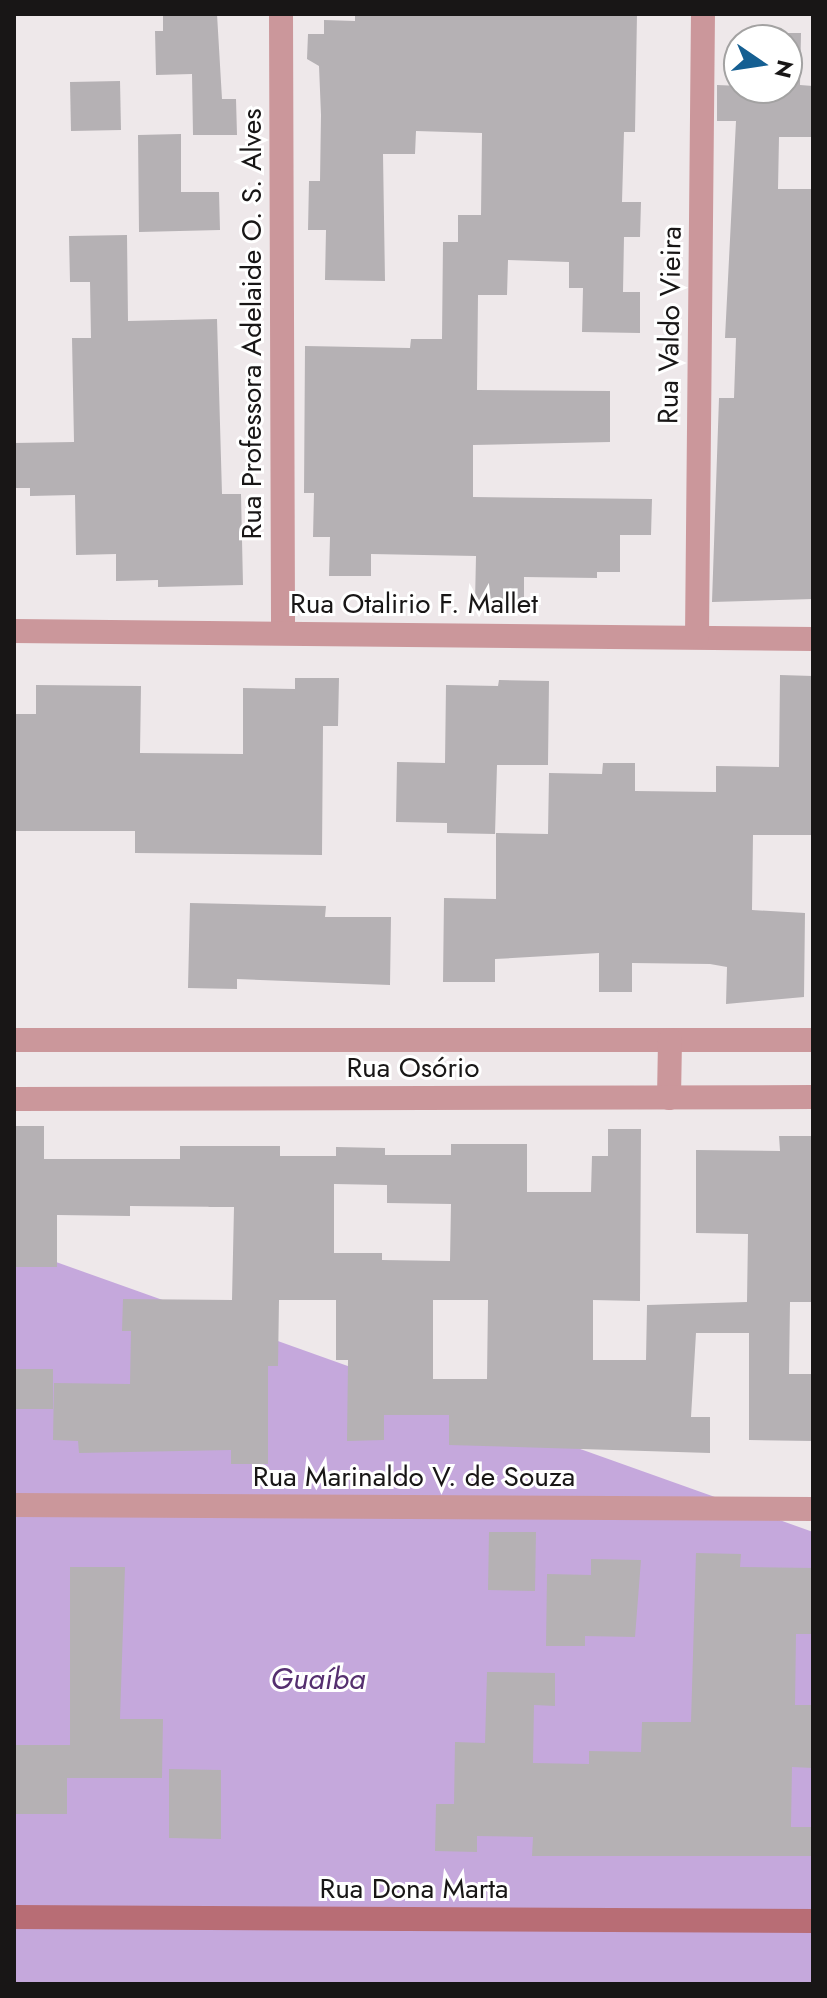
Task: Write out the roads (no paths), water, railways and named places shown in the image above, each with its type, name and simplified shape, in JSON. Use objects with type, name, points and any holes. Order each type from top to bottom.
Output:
[{"type":"street","name":"Rua Professora Adelaide O. S. Alves","points":[[281,14],[283,633]]},
{"type":"street","name":"Rua Valdo Vieira","points":[[697,637],[703,14]]},
{"type":"street","name":"Rua Otalirio F. Mallet","points":[[14,631],[813,639]]},
{"type":"street","name":"Rua Osório","points":[[14,1040],[813,1040]]},
{"type":"street","points":[[669,1098],[670,1040]]},
{"type":"street","name":"Rua Osório","points":[[14,1099],[813,1097]]},
{"type":"street","name":"Rua Marinaldo V. de Souza","points":[[14,1505],[813,1509]]},
{"type":"street","name":"Rua Dona Marta","points":[[14,1917],[813,1921]]},
{"type":"water","name":"Guaíba","points":[[14,1247],[813,1532],[813,1984],[14,1984]]}]
